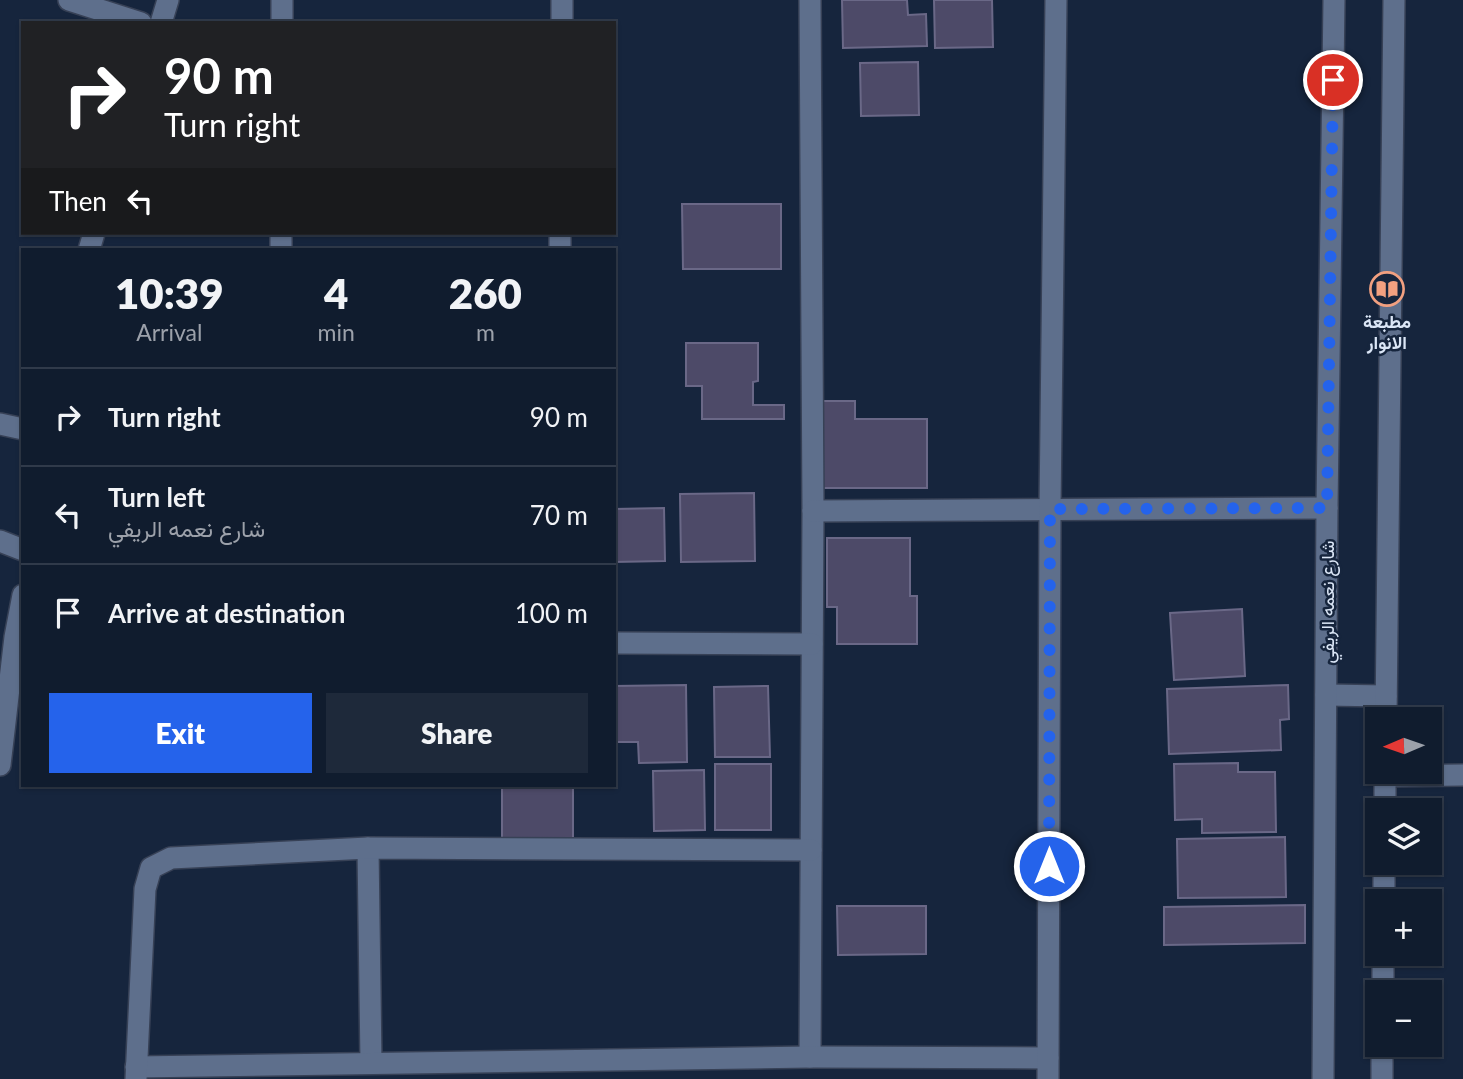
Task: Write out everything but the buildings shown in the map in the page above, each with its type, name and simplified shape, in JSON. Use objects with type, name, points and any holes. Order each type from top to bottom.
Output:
[{"type":"street","points":[[69,0],[135,21]]},
{"type":"street","points":[[162,21],[169,0]]},
{"type":"street","points":[[282,0],[282,21]]},
{"type":"street","points":[[562,0],[562,21]]},
{"type":"street","points":[[810,0],[813,511],[810,1057]]},
{"type":"street","points":[[811,850],[368,848],[171,859],[151,868],[145,889],[136,1073],[371,1063],[810,1057],[1048,1069],[1050,509],[1056,0]]},
{"type":"street","name":"شارع نعمه الريفي","points":[[1323,1079],[1334,0]]},
{"type":"street","points":[[1386,707],[1394,0]]},
{"type":"street","points":[[0,424],[21,429]]},
{"type":"street","points":[[813,511],[1327,508]]},
{"type":"street","points":[[0,541],[21,549]]},
{"type":"street","points":[[0,765],[5,686],[19,638],[21,617]]},
{"type":"street","points":[[616,643],[812,644]]},
{"type":"street","points":[[1326,695],[1386,696]]},
{"type":"street","points":[[1442,775],[1463,775]]},
{"type":"street","points":[[368,848],[371,1063]]},
{"type":"street","points":[[1382,1057],[1382,1079]]},
{"type":"place","name":"مطبعة الانوار","points":[[1387,289]]},
{"type":"route","points":[[1049,866],[1050,509],[1327,508],[1333,80]]}]
